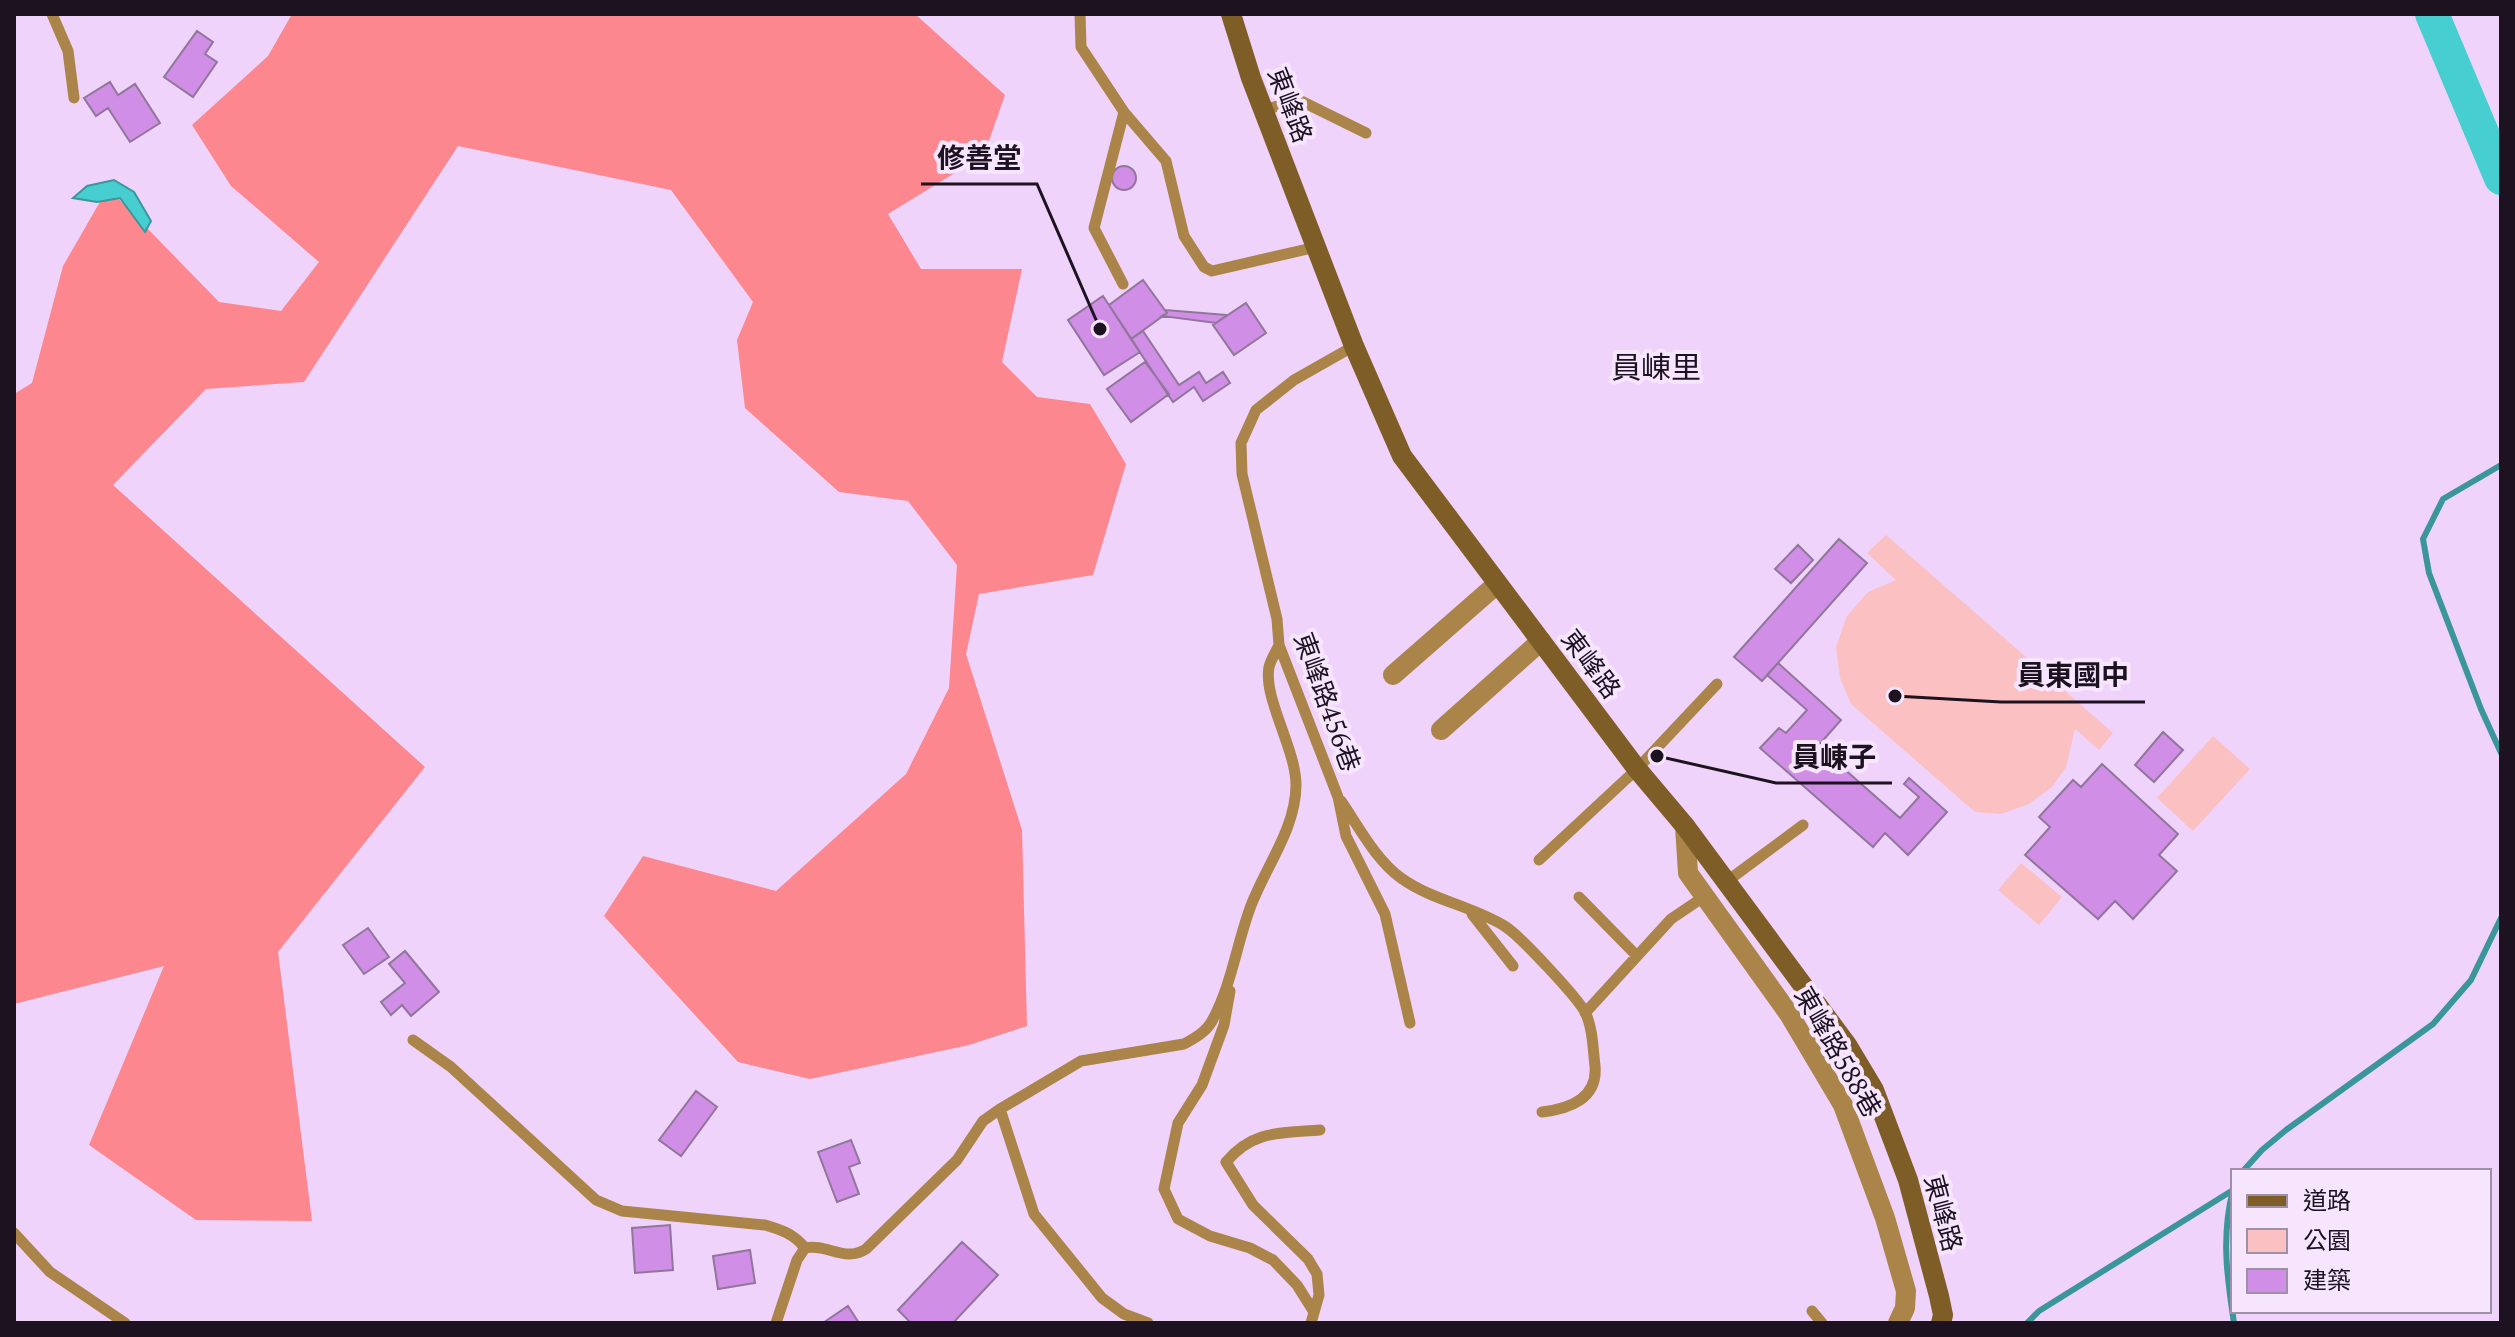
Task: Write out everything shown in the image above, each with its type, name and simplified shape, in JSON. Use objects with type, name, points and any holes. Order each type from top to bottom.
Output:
[{"type":"main road","name":"東峰路","points":[[1231,14],[1264,110],[1354,346],[1402,456],[1637,769],[1685,826],[1847,1045],[1874,1090],[1908,1180],[1939,1296],[1943,1315],[1941,1323]]},
{"type":"street","points":[[1393,675],[1497,584]]},
{"type":"street","points":[[1441,730],[1541,641]]},
{"type":"street","name":"東峰路588巷","points":[[1685,826],[1688,873],[1789,1014],[1843,1105],[1885,1218],[1906,1291],[1905,1308],[1898,1323]]},
{"type":"lane","points":[[52,14],[68,51],[74,98]]},
{"type":"lane","points":[[1080,14],[1081,47],[1124,112],[1166,161],[1184,236],[1204,267],[1212,271],[1316,247]]},
{"type":"lane","points":[[1264,110],[1299,100],[1366,133]]},
{"type":"lane","points":[[1123,284],[1094,228],[1124,112]]},
{"type":"lane","name":"東峰路456巷","points":[[1354,346],[1294,380],[1256,410],[1241,443],[1242,474],[1277,619],[1279,645],[1338,797],[1346,836],[1385,914],[1410,1023]]},
{"type":"lane","points":[[1279,645],[1269,665],[1268,682],[1295,770],[1296,789],[1287,826],[1249,910],[1234,966],[1224,1025],[1202,1085],[1178,1123],[1164,1189],[1178,1219],[1210,1236],[1250,1248],[1273,1260],[1297,1285],[1313,1318]]},
{"type":"lane","points":[[1539,860],[1637,769],[1717,684]]},
{"type":"lane","points":[[1338,797],[1390,869],[1433,897],[1507,928],[1542,962],[1585,1013],[1595,1072],[1591,1091],[1569,1107],[1542,1112]]},
{"type":"lane","points":[[1726,882],[1803,825]]},
{"type":"lane","points":[[1585,1013],[1671,919],[1705,896]]},
{"type":"lane","points":[[1579,897],[1636,955]]},
{"type":"lane","points":[[1469,910],[1513,966]]},
{"type":"lane","points":[[776,1323],[797,1260],[805,1248],[816,1245],[849,1256],[866,1249],[957,1160],[983,1121],[1081,1061],[1099,1056],[1165,1049],[1198,1037],[1210,1024],[1234,966]]},
{"type":"lane","points":[[413,1040],[451,1067],[596,1200],[609,1207],[648,1215],[765,1225],[785,1231],[805,1248]]},
{"type":"lane","points":[[1000,1109],[1034,1214],[1102,1298],[1124,1314],[1148,1323]]},
{"type":"lane","points":[[1313,1318],[1319,1295],[1317,1274],[1308,1259],[1253,1205],[1226,1162],[1240,1145],[1271,1134],[1320,1130]]},
{"type":"lane","points":[[14,1233],[50,1272],[125,1323]]},
{"type":"lane","points":[[1812,1311],[1822,1323]]},
{"type":"green space","points":[[1886,535],[2113,733],[2099,750],[2075,729],[2066,767],[2052,787],[2029,804],[2001,814],[1975,812],[1851,704],[1840,678],[1836,647],[1847,616],[1868,592],[1896,580],[1867,553]]},
{"type":"green space","points":[[2213,736],[2250,769],[2193,831],[2157,798]]},
{"type":"green space","points":[[2021,863],[2062,897],[2039,925],[1998,890]]},
{"type":"shaded area","points":[[292,14],[915,14],[1005,95],[984,155],[888,214],[921,269],[1022,269],[1002,362],[1037,397],[1090,404],[1126,464],[1093,575],[979,594],[966,654],[1022,830],[1027,1026],[969,1045],[810,1079],[738,1062],[604,916],[643,856],[776,891],[906,774],[949,688],[957,565],[908,501],[839,492],[745,408],[737,340],[753,302],[671,190],[458,146],[304,382],[206,389],[113,485],[425,767],[278,952],[312,1221],[196,1220],[89,1145],[164,966],[14,1004],[14,394],[32,383],[63,266],[108,188],[219,302],[281,311],[319,262],[231,186],[192,125],[268,56]]},
{"type":"shaded area","points":[[114,180],[134,192],[151,221],[145,232],[120,198],[97,202],[73,198],[87,186]]},
{"type":"building","points":[[197,31],[213,42],[205,54],[217,62],[193,97],[164,77]]},
{"type":"building","points":[[110,82],[118,95],[135,84],[160,123],[130,142],[108,108],[96,116],[84,98]]},
{"type":"building","points":[[1124,166],[1135,173],[1136,178],[1129,189],[1124,190],[1113,183],[1112,178],[1119,167]]},
{"type":"building","points":[[1143,280],[1167,313],[1131,339],[1109,305]]},
{"type":"building","points":[[1103,296],[1140,352],[1104,375],[1068,320]]},
{"type":"building","points":[[1246,303],[1266,333],[1234,355],[1213,325]]},
{"type":"building","points":[[1165,310],[1227,315],[1216,323],[1162,316],[1167,313]]},
{"type":"building","points":[[1143,331],[1179,385],[1199,372],[1206,383],[1223,372],[1230,383],[1203,401],[1194,387],[1173,402],[1131,339]]},
{"type":"building","points":[[1145,362],[1169,394],[1131,422],[1107,389]]},
{"type":"building","points":[[1839,539],[1867,563],[1762,681],[1734,657]]},
{"type":"building","points":[[1798,545],[1813,560],[1791,583],[1775,569]]},
{"type":"building","points":[[1778,663],[1841,720],[1818,746],[1900,818],[1919,797],[1904,784],[1909,778],[1947,812],[1908,855],[1885,833],[1873,847],[1760,748],[1779,728],[1786,733],[1807,710],[1767,675]]},
{"type":"building","points":[[2163,732],[2183,750],[2154,782],[2135,765]]},
{"type":"building","points":[[2102,764],[2178,834],[2159,855],[2177,871],[2133,919],[2115,901],[2098,919],[2025,855],[2050,827],[2039,817],[2073,780],[2081,787]]},
{"type":"building","points":[[368,928],[389,957],[364,974],[343,945]]},
{"type":"building","points":[[405,951],[439,992],[411,1016],[402,1005],[391,1015],[381,1002],[405,983],[389,964]]},
{"type":"building","points":[[696,1091],[717,1107],[681,1156],[659,1140]]},
{"type":"building","points":[[851,1140],[860,1163],[849,1167],[859,1194],[837,1202],[818,1152]]},
{"type":"building","points":[[670,1225],[673,1270],[635,1273],[632,1228]]},
{"type":"building","points":[[962,1242],[998,1275],[953,1323],[911,1323],[898,1310]]},
{"type":"building","points":[[750,1250],[755,1283],[718,1289],[713,1256]]},
{"type":"building","points":[[848,1306],[859,1323],[823,1323]]},
{"type":"waterway","points":[[2432,14],[2501,178]]},
{"type":"waterway","points":[[2501,465],[2443,499],[2423,539],[2429,573],[2501,753]]},
{"type":"waterway","points":[[2245,1169],[2286,1130],[2433,1024],[2471,980],[2501,918]]},
{"type":"waterway","points":[[2027,1323],[2039,1311],[2231,1191]]},
{"type":"waterway","points":[[2231,1198],[2226,1240],[2231,1302]]},
{"type":"waterway","points":[[2233,1313],[2234,1323]]},
{"type":"place","name":"修善堂","points":[[1100,329]]},
{"type":"place","name":"員東國中","points":[[1895,696]]},
{"type":"place","name":"員崠子","points":[[1657,756]]},
{"type":"district","name":"員崠里","points":[[1656,368]]}]
